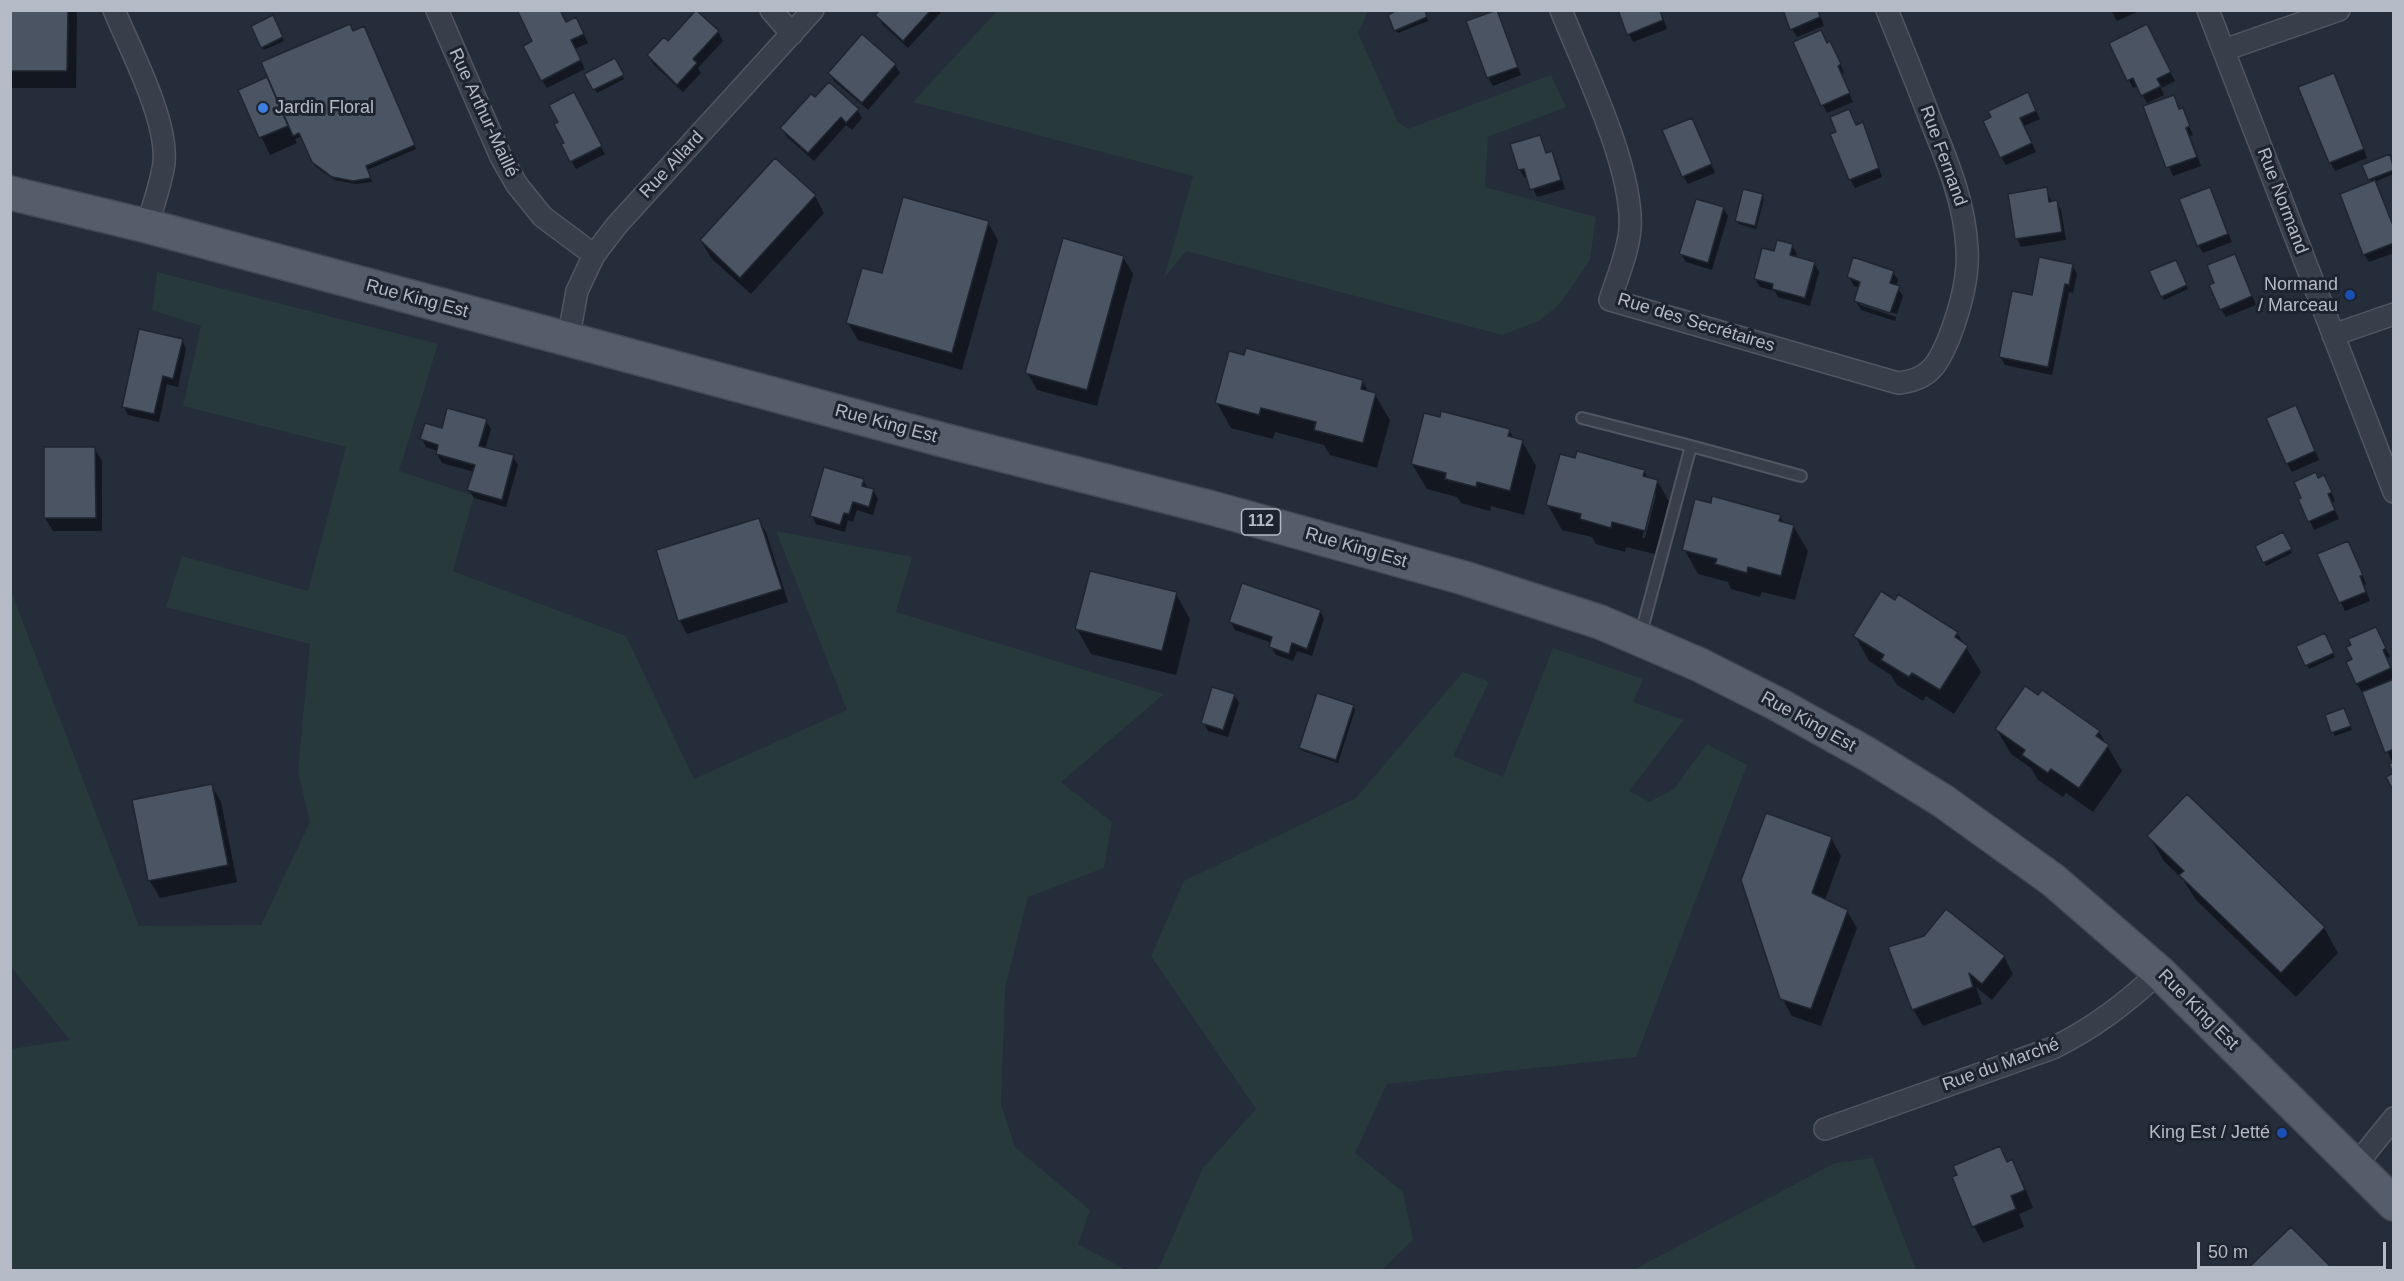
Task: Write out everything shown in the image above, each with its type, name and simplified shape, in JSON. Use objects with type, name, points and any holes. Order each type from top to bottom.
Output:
[{"type":"main road","name":"Rue King Est","points":[[10,194],[147,226],[943,440],[1212,508],[1464,578],[1600,622],[1700,665],[1779,705],[1867,754],[1943,801],[2053,880],[2159,972],[2394,1204]]},
{"type":"street","points":[[114,10],[153,104],[162,136],[164,162],[147,226]]},
{"type":"street","name":"Rue Arthur-Maillé","points":[[437,10],[501,157],[517,185],[543,217],[594,255]]},
{"type":"street","points":[[771,10],[792,33]]},
{"type":"street","name":"Rue Allard","points":[[568,340],[577,291],[594,255],[617,225],[813,10]]},
{"type":"street","name":"Rue des Secrétaires","points":[[1561,10],[1615,147],[1626,190],[1630,229],[1623,261],[1610,300],[1898,383],[1915,381],[1930,372]]},
{"type":"street","name":"Rue Fernand","points":[[1887,10],[1953,175],[1964,217],[1968,251],[1959,312],[1941,358],[1930,372]]},
{"type":"street","name":"Rue Normand","points":[[2208,10],[2394,492]]},
{"type":"street","points":[[2223,50],[2339,10]]},
{"type":"street","points":[[2333,335],[2394,314]]},
{"type":"street","name":"Rue du Marché","points":[[1825,1129],[2053,1048],[2106,1018],[2159,972]]},
{"type":"street","points":[[2355,1166],[2394,1118]]},
{"type":"lane","points":[[1582,418],[1801,476]]},
{"type":"lane","points":[[1639,640],[1691,446]]},
{"type":"shaded area","points":[[998,10],[1368,11],[1358,33],[1398,122],[1408,129],[1551,75],[1566,107],[1488,137],[1485,187],[1596,217],[1590,260],[1559,305],[1539,321],[1502,335],[1186,251],[1164,278],[1193,176],[913,102]]},
{"type":"shaded area","points":[[157,272],[438,344],[399,471],[474,496],[453,571],[626,636],[694,779],[847,710],[776,531],[912,557],[896,612],[1164,694],[1061,782],[1112,822],[1104,868],[1028,897],[1005,988],[1001,1104],[1015,1147],[1090,1210],[1078,1244],[1126,1270],[11,1270],[11,1049],[70,1040],[11,967],[11,591],[139,926],[261,925],[310,822],[298,772],[310,644],[166,607],[182,556],[308,591],[346,447],[183,406],[201,326],[152,310]]},
{"type":"shaded area","points":[[1553,648],[1643,679],[1633,702],[1684,720],[1629,791],[1649,802],[1674,789],[1707,744],[1747,765],[1636,1057],[1387,1084],[1355,1153],[1403,1192],[1413,1240],[1382,1270],[1158,1270],[1203,1168],[1256,1109],[1151,956],[1184,881],[1356,798],[1463,672],[1489,682],[1453,756],[1503,777]]},
{"type":"shaded area","points":[[1873,1158],[1916,1270],[1633,1270],[1835,1163]]},
{"type":"building","points":[[10,10],[68,10],[67,71],[10,71]]},
{"type":"building","points":[[517,10],[560,10],[566,22],[576,17],[584,34],[571,40],[581,60],[541,81],[523,46],[532,41]]},
{"type":"building","points":[[696,10],[719,31],[693,59],[697,63],[677,85],[647,55],[664,37],[668,41]]},
{"type":"building","points":[[880,10],[931,10],[903,41],[875,15]]},
{"type":"building","points":[[1397,10],[1425,10],[1427,17],[1394,31],[1388,15]]},
{"type":"building","points":[[1497,10],[1518,67],[1487,78],[1466,21]]},
{"type":"building","points":[[1618,10],[1660,10],[1663,20],[1627,35]]},
{"type":"building","points":[[1783,10],[1818,10],[1820,17],[1790,30]]},
{"type":"building","points":[[273,15],[283,37],[261,48],[251,26]]},
{"type":"building","points":[[350,24],[353,31],[364,26],[415,145],[366,166],[371,178],[353,181],[332,177],[312,162],[299,133],[293,136],[261,62]]},
{"type":"building","points":[[2147,24],[2171,72],[2157,79],[2161,86],[2141,96],[2133,78],[2127,81],[2109,43]]},
{"type":"building","points":[[1821,30],[1827,43],[1830,41],[1841,64],[1838,66],[1850,93],[1821,106],[1793,42]]},
{"type":"building","points":[[862,34],[896,64],[862,103],[828,73]]},
{"type":"building","points":[[615,58],[624,75],[593,90],[584,74]]},
{"type":"building","points":[[2334,73],[2364,149],[2329,163],[2298,87]]},
{"type":"building","name":"Jardin Floral","points":[[267,77],[288,126],[259,138],[238,90]]},
{"type":"building","points":[[829,82],[859,109],[846,123],[841,117],[808,153],[780,128],[811,94],[815,97]]},
{"type":"building","points":[[574,92],[602,146],[570,162],[561,144],[564,143],[554,124],[558,122],[549,105]]},
{"type":"building","points":[[2028,92],[2036,111],[2020,118],[2032,143],[2000,158],[1983,121],[1991,117],[1988,111]]},
{"type":"building","points":[[2174,95],[2179,109],[2183,108],[2190,126],[2186,128],[2197,157],[2166,168],[2143,106]]},
{"type":"building","points":[[1849,109],[1856,125],[1863,122],[1879,168],[1849,180],[1830,134],[1836,132],[1830,117]]},
{"type":"building","points":[[1692,118],[1712,164],[1682,177],[1662,130]]},
{"type":"building","points":[[1540,135],[1546,153],[1552,151],[1561,180],[1530,190],[1524,169],[1518,170],[1510,144]]},
{"type":"building","points":[[2390,154],[2394,170],[2368,180],[2362,165]]},
{"type":"building","points":[[775,158],[816,195],[740,278],[700,240]]},
{"type":"building","points":[[2375,180],[2394,228],[2394,243],[2363,255],[2340,194]]},
{"type":"building","points":[[2047,187],[2049,202],[2057,200],[2062,232],[2015,239],[2008,194]]},
{"type":"building","points":[[2210,187],[2228,234],[2197,246],[2179,199]]},
{"type":"building","points":[[1743,189],[1763,194],[1755,226],[1735,221]]},
{"type":"building","points":[[903,197],[989,221],[952,353],[846,323],[862,268],[882,273]]},
{"type":"building","points":[[1696,199],[1724,207],[1708,263],[1679,254]]},
{"type":"building","points":[[1063,238],[1124,256],[1087,390],[1025,373]]},
{"type":"building","points":[[1777,240],[1793,244],[1790,255],[1815,262],[1805,298],[1772,289],[1773,284],[1754,279],[1762,248],[1774,251]]},
{"type":"building","points":[[2235,254],[2252,296],[2220,310],[2209,285],[2214,283],[2207,265]]},
{"type":"building","points":[[1853,257],[1894,271],[1890,283],[1900,286],[1890,313],[1854,301],[1860,282],[1847,277]]},
{"type":"building","points":[[2039,257],[2073,264],[2069,285],[2065,284],[2048,367],[1999,357],[2012,291],[2032,295]]},
{"type":"building","points":[[2176,260],[2187,285],[2161,297],[2149,271]]},
{"type":"building","points":[[139,329],[183,339],[173,379],[163,376],[154,414],[122,407]]},
{"type":"building","points":[[1246,348],[1363,380],[1361,389],[1376,393],[1363,443],[1314,430],[1316,422],[1261,408],[1259,415],[1215,403],[1229,351],[1244,355]]},
{"type":"building","points":[[2296,405],[2315,451],[2286,464],[2266,418]]},
{"type":"building","points":[[447,408],[487,419],[479,446],[514,455],[502,500],[467,490],[475,465],[436,454],[438,445],[420,439],[425,423],[442,428]]},
{"type":"building","points":[[1441,411],[1510,429],[1508,436],[1523,440],[1510,491],[1477,482],[1476,487],[1445,479],[1446,473],[1411,464],[1424,413],[1440,417]]},
{"type":"building","points":[[44,447],[95,447],[96,518],[44,518]]},
{"type":"building","points":[[1577,451],[1645,470],[1643,476],[1658,480],[1645,531],[1612,522],[1611,528],[1580,519],[1581,514],[1546,505],[1560,454],[1575,458]]},
{"type":"building","points":[[824,467],[864,479],[862,486],[874,489],[869,507],[853,502],[849,514],[844,513],[840,525],[810,516]]},
{"type":"building","points":[[2316,472],[2318,478],[2324,475],[2332,492],[2328,494],[2335,510],[2308,522],[2298,499],[2301,498],[2294,482]]},
{"type":"building","points":[[1712,496],[1781,515],[1779,521],[1794,525],[1781,576],[1748,567],[1747,573],[1715,564],[1717,559],[1682,550],[1695,499],[1711,503]]},
{"type":"building","points":[[759,518],[782,589],[678,621],[656,550]]},
{"type":"building","points":[[2283,532],[2292,549],[2263,563],[2255,546]]},
{"type":"building","points":[[2348,541],[2363,575],[2360,576],[2366,592],[2339,603],[2317,554]]},
{"type":"building","points":[[1090,571],[1177,592],[1162,651],[1075,629]]},
{"type":"building","points":[[1242,583],[1321,610],[1307,649],[1292,643],[1289,654],[1269,647],[1272,637],[1229,622]]},
{"type":"building","points":[[1881,591],[1895,600],[1898,594],[1958,632],[1955,637],[1968,646],[1940,690],[1912,673],[1909,677],[1881,660],[1884,655],[1853,636]]},
{"type":"building","points":[[2376,627],[2386,648],[2383,650],[2391,668],[2356,684],[2346,662],[2352,659],[2346,647],[2351,645],[2348,639]]},
{"type":"building","points":[[2325,633],[2334,653],[2305,666],[2296,646]]},
{"type":"building","points":[[2394,679],[2394,749],[2385,753],[2362,692]]},
{"type":"building","points":[[2025,686],[2038,695],[2042,690],[2100,731],[2096,736],[2109,745],[2079,788],[2051,769],[2048,773],[2022,755],[2025,750],[1995,729]]},
{"type":"building","points":[[1212,687],[1235,694],[1223,730],[1201,723]]},
{"type":"building","points":[[1317,693],[1354,705],[1336,760],[1299,748]]},
{"type":"building","points":[[2344,708],[2351,726],[2331,733],[2325,715]]},
{"type":"building","points":[[2394,761],[2394,792],[2386,777],[2393,773],[2389,764]]},
{"type":"building","points":[[212,784],[228,865],[148,881],[132,800]]},
{"type":"building","points":[[2187,794],[2325,927],[2281,973],[2179,875],[2184,871],[2147,836]]},
{"type":"building","points":[[1766,813],[1832,837],[1812,893],[1848,910],[1811,1009],[1780,999],[1741,880]]},
{"type":"building","points":[[1946,909],[2005,956],[1982,984],[1969,973],[1973,987],[1912,1010],[1888,947],[1924,936]]},
{"type":"building","points":[[2000,1146],[2007,1162],[2012,1159],[2025,1190],[2011,1196],[2016,1209],[1972,1227],[1952,1177],[1957,1175],[1953,1166]]},
{"type":"building","points":[[2291,1227],[2334,1270],[2246,1270]]},
{"type":"place","name":"Jardin Floral","points":[[263,108]]},
{"type":"place","name":"Normand / Marceau","points":[[2350,295]]},
{"type":"place","name":"King Est / Jetté","points":[[2282,1133]]}]
